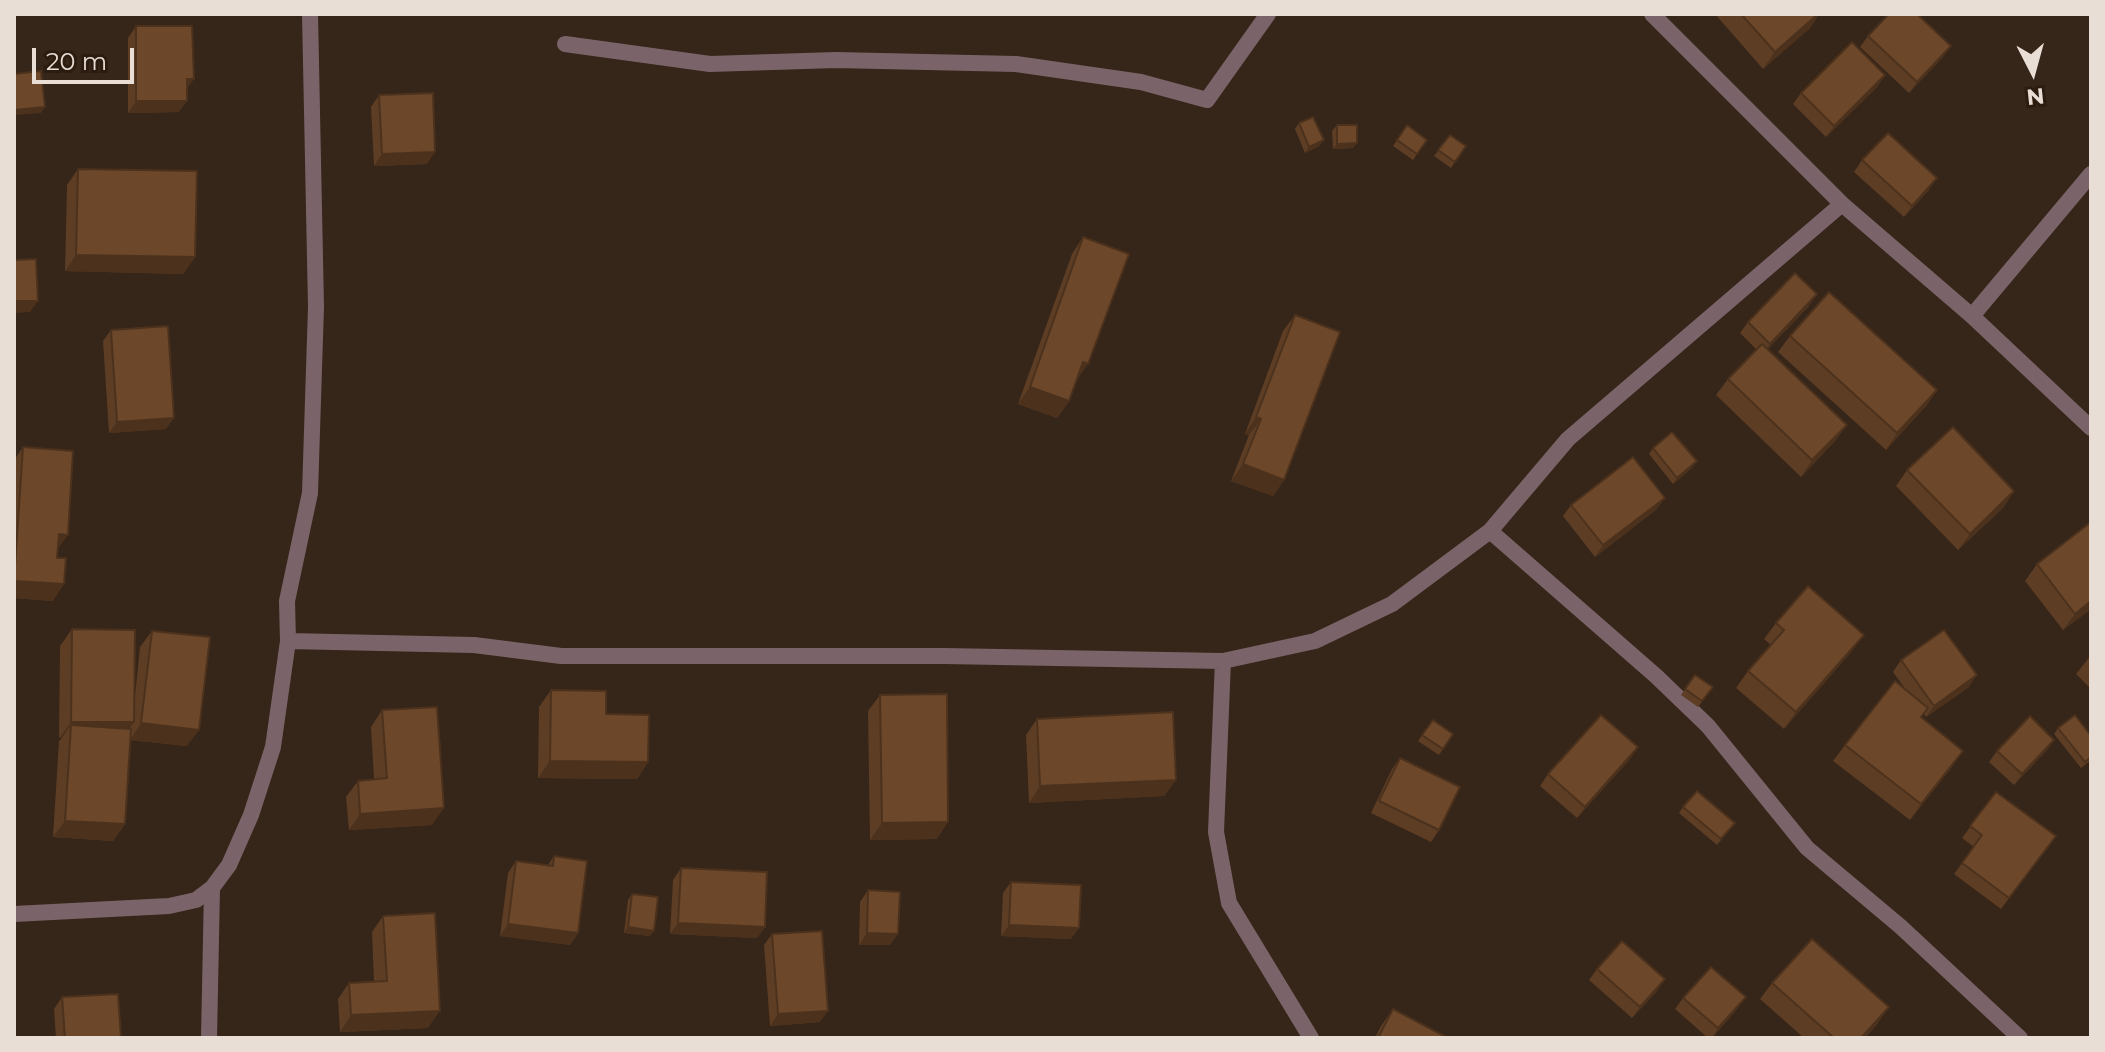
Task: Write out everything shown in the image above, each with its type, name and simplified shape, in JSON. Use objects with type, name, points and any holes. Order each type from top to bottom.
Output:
[{"type":"street","points":[[14,914],[169,906],[196,900],[212,888],[229,865],[251,815],[273,747],[288,641],[287,601],[310,493],[316,307],[310,14]]},
{"type":"street","points":[[565,44],[710,64],[836,60],[1016,64],[1141,82],[1207,100],[1268,14]]},
{"type":"street","points":[[1652,14],[1842,204],[1972,316],[2091,428]]},
{"type":"street","points":[[1972,316],[2091,174]]},
{"type":"street","points":[[288,641],[474,645],[561,656],[944,656],[1223,661],[1315,641],[1392,604],[1490,531],[1568,439],[1842,204]]},
{"type":"street","points":[[1490,531],[1656,676],[1708,726],[1807,848],[1901,927],[2020,1038]]},
{"type":"street","points":[[1223,661],[1216,832],[1229,903],[1311,1038]]},
{"type":"street","points":[[209,1038],[212,888]]},
{"type":"street","points":[[196,900],[212,926]]},
{"type":"building","points":[[1741,14],[1818,14],[1775,52]]},
{"type":"building","points":[[1889,14],[1917,14],[1951,46],[1917,82],[1868,36]]},
{"type":"building","points":[[136,26],[192,26],[194,79],[187,79],[187,101],[136,101]]},
{"type":"building","points":[[1852,42],[1885,75],[1834,126],[1801,93]]},
{"type":"building","points":[[41,71],[45,107],[15,110],[14,74]]},
{"type":"building","points":[[433,93],[435,152],[382,154],[379,95]]},
{"type":"building","points":[[1313,117],[1324,140],[1309,147],[1299,123]]},
{"type":"building","points":[[1337,125],[1357,125],[1357,143],[1337,144]]},
{"type":"building","points":[[1407,125],[1427,140],[1417,154],[1397,140]]},
{"type":"building","points":[[1888,133],[1937,178],[1912,206],[1862,160]]},
{"type":"building","points":[[1450,135],[1466,146],[1455,162],[1438,150]]},
{"type":"building","points":[[78,169],[197,171],[195,257],[76,255]]},
{"type":"building","points":[[1083,237],[1129,254],[1088,364],[1083,362],[1069,401],[1030,387]]},
{"type":"building","points":[[36,259],[38,301],[14,301],[14,260]]},
{"type":"building","points":[[1795,273],[1817,294],[1770,344],[1748,322]]},
{"type":"building","points":[[1829,292],[1937,390],[1897,433],[1790,336]]},
{"type":"building","points":[[1295,315],[1340,332],[1284,480],[1243,464],[1261,419],[1256,417]]},
{"type":"building","points":[[168,326],[174,418],[117,422],[111,330]]},
{"type":"building","points":[[1762,344],[1847,425],[1812,460],[1728,379]]},
{"type":"building","points":[[1953,427],[2014,491],[1970,534],[1907,470]]},
{"type":"building","points":[[1672,432],[1697,461],[1677,478],[1653,448]]},
{"type":"building","points":[[23,447],[73,451],[68,535],[59,534],[57,558],[66,558],[64,584],[14,581]]},
{"type":"building","points":[[1633,457],[1665,498],[1603,545],[1571,505]]},
{"type":"building","points":[[2091,522],[2091,601],[2075,614],[2037,564]]},
{"type":"building","points":[[1808,586],[1864,635],[1796,712],[1748,671],[1784,630],[1776,623]]},
{"type":"building","points":[[72,629],[135,630],[134,722],[71,722]]},
{"type":"building","points":[[1944,630],[1977,675],[1934,706],[1901,660]]},
{"type":"building","points":[[152,631],[210,637],[199,730],[141,723]]},
{"type":"building","points":[[1695,675],[1713,687],[1702,701],[1685,689]]},
{"type":"building","points":[[1895,681],[1928,708],[1921,717],[1963,751],[1921,804],[1845,745]]},
{"type":"building","points":[[551,690],[606,691],[606,714],[649,715],[648,762],[550,761]]},
{"type":"building","points":[[947,694],[948,822],[882,823],[880,695]]},
{"type":"building","points":[[437,707],[444,808],[360,814],[358,781],[387,778],[382,710]]},
{"type":"building","points":[[1173,712],[1176,780],[1040,786],[1037,719]]},
{"type":"building","points":[[1601,715],[1638,747],[1585,807],[1548,774]]},
{"type":"building","points":[[2075,715],[2091,736],[2091,757],[2085,762],[2058,728]]},
{"type":"building","points":[[2030,716],[2054,740],[2022,774],[1997,751]]},
{"type":"building","points":[[1433,720],[1453,734],[1443,749],[1422,735]]},
{"type":"building","points":[[71,725],[131,729],[125,824],[65,821]]},
{"type":"building","points":[[1400,758],[1460,787],[1439,830],[1379,801]]},
{"type":"building","points":[[1697,791],[1735,823],[1721,839],[1683,807]]},
{"type":"building","points":[[1996,792],[2056,836],[2009,898],[1962,863],[1982,835],[1970,826]]},
{"type":"building","points":[[554,856],[587,861],[578,933],[508,924],[516,861],[553,866]]},
{"type":"building","points":[[681,868],[767,872],[765,927],[678,923]]},
{"type":"building","points":[[1011,882],[1081,885],[1079,928],[1009,925]]},
{"type":"building","points":[[868,890],[900,892],[898,934],[867,933]]},
{"type":"building","points":[[632,894],[658,897],[654,931],[628,927]]},
{"type":"building","points":[[435,913],[440,1011],[351,1015],[349,983],[387,981],[383,916]]},
{"type":"building","points":[[822,931],[828,1011],[778,1014],[772,934]]},
{"type":"building","points":[[1812,939],[1889,1007],[1861,1038],[1834,1038],[1772,983]]},
{"type":"building","points":[[1622,941],[1665,979],[1640,1007],[1597,969]]},
{"type":"building","points":[[1711,967],[1746,997],[1718,1028],[1683,998]]},
{"type":"building","points":[[118,994],[121,1038],[65,1038],[62,997]]},
{"type":"building","points":[[1393,1009],[1448,1038],[1378,1038]]}]
